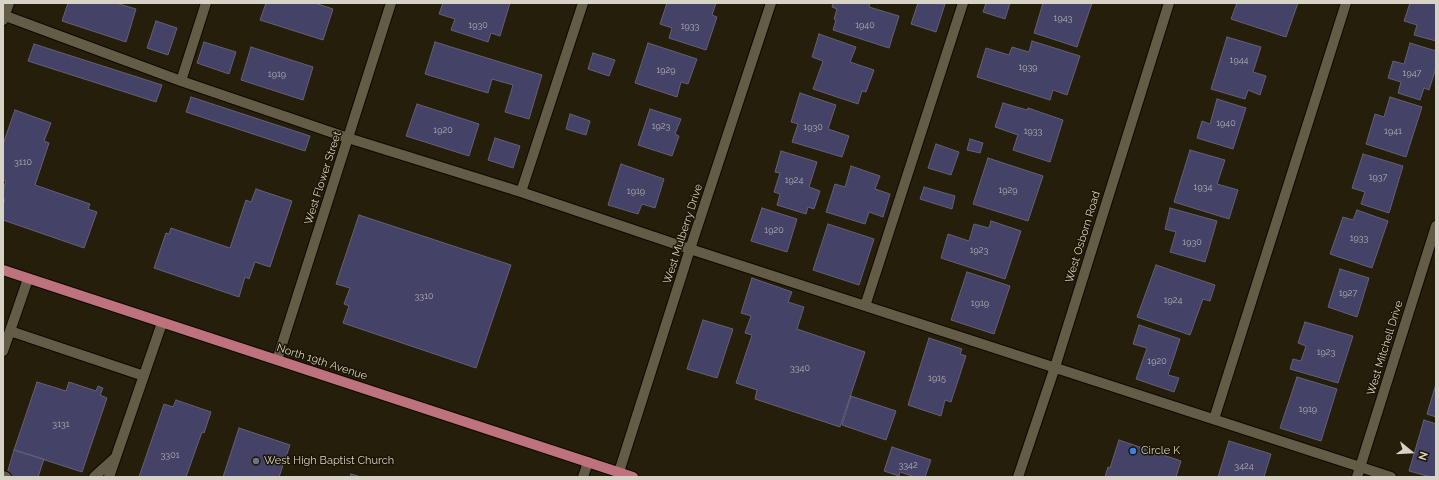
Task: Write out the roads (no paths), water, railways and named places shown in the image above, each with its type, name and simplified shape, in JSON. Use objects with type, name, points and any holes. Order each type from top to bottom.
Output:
[{"type":"main road","name":"North 19th Avenue","points":[[3,270],[633,477]]},
{"type":"street","points":[[9,3],[3,17],[181,81],[348,138],[521,192],[690,249],[1391,477]]},
{"type":"street","points":[[181,81],[206,3]]},
{"type":"street","name":"West Flower Street","points":[[277,360],[391,3]]},
{"type":"street","points":[[521,192],[583,3]]},
{"type":"street","name":"West Mulberry Drive","points":[[618,472],[771,3]]},
{"type":"street","points":[[864,306],[963,3]]},
{"type":"street","name":"West Osborn Road","points":[[1018,477],[1055,367],[1169,3]]},
{"type":"street","points":[[1214,419],[1346,3]]},
{"type":"street","name":"West Mitchell Drive","points":[[1357,477],[1436,226]]},
{"type":"street","points":[[3,351],[28,279]]},
{"type":"street","points":[[109,477],[162,323]]},
{"type":"street","points":[[10,331],[144,376]]},
{"type":"street","points":[[94,477],[115,458]]},
{"type":"street","points":[[583,477],[588,462]]},
{"type":"place","name":"Circle K","points":[[1133,451]]},
{"type":"place","name":"West High Baptist Church","points":[[256,461]]}]
